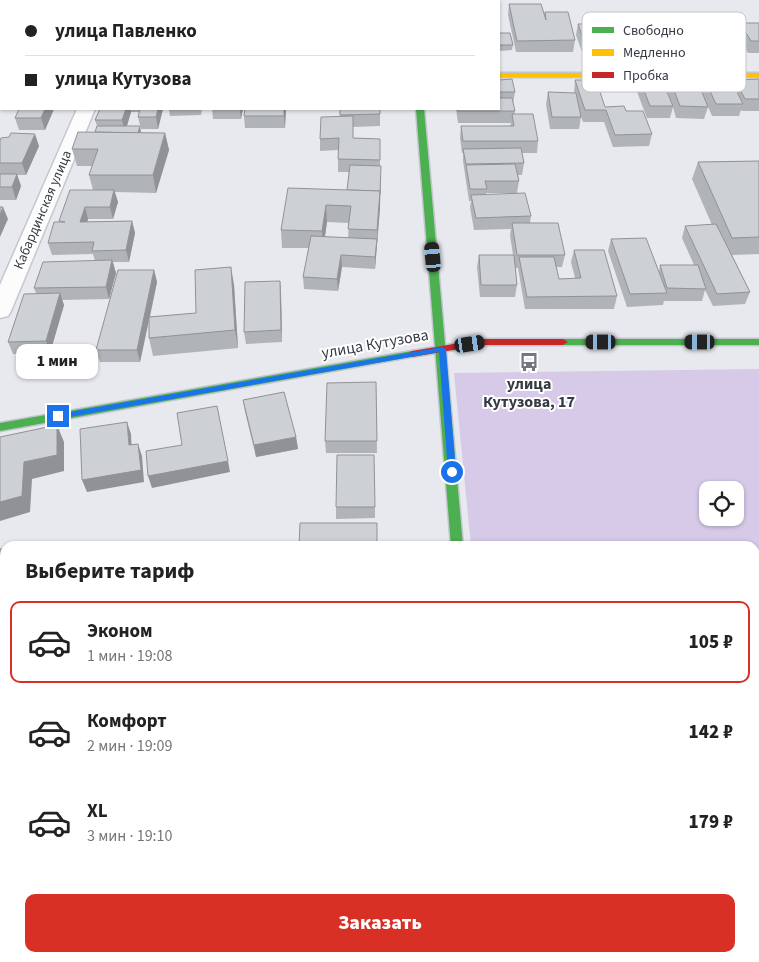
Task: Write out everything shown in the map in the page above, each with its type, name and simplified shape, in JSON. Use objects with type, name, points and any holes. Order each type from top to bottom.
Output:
[{"type":"street","points":[[500,75],[582,75]]},
{"type":"street","points":[[746,75],[759,75]]},
{"type":"street","name":"Кабардинская улица","points":[[0,312],[86,110]]},
{"type":"street","points":[[420,110],[458,541]]},
{"type":"street","name":"улица Кутузова","points":[[0,427],[483,342],[759,342]]},
{"type":"shaded area","points":[[759,369],[759,541],[471,541],[454,373]]},
{"type":"building","points":[[509,4],[541,4],[546,20],[545,12],[568,12],[575,40],[517,41]]},
{"type":"building","points":[[746,23],[759,23],[759,41],[751,41],[746,33]]},
{"type":"building","points":[[578,24],[582,24],[582,35]]},
{"type":"building","points":[[500,33],[510,33],[513,45],[500,45]]},
{"type":"building","points":[[512,79],[515,92],[500,92],[500,80]]},
{"type":"building","points":[[759,79],[759,99],[745,99],[741,92],[746,92],[746,80]]},
{"type":"building","points":[[575,80],[582,80],[582,92],[600,92],[605,107],[624,106],[626,111],[643,111],[652,134],[615,135],[606,110],[585,110]]},
{"type":"building","points":[[548,92],[576,93],[581,117],[552,117]]},
{"type":"building","points":[[645,92],[667,92],[673,106],[650,106]]},
{"type":"building","points":[[675,92],[702,92],[708,107],[680,106]]},
{"type":"building","points":[[710,92],[737,92],[743,104],[716,104]]},
{"type":"building","points":[[500,98],[512,98],[515,111],[458,111],[500,110]]},
{"type":"building","points":[[19,110],[45,110],[41,118],[15,118]]},
{"type":"building","points":[[100,110],[126,110],[122,120],[95,120]]},
{"type":"building","points":[[140,110],[158,110],[156,117],[138,117]]},
{"type":"building","points":[[245,110],[284,110],[284,116],[244,116]]},
{"type":"building","points":[[340,110],[380,110],[380,114],[340,115]]},
{"type":"building","points":[[512,114],[533,114],[538,141],[463,141],[461,126],[514,126]]},
{"type":"building","points":[[353,116],[353,138],[380,139],[380,160],[338,159],[339,138],[320,139],[321,117]]},
{"type":"building","points":[[97,126],[140,126],[138,133],[95,132]]},
{"type":"building","points":[[78,132],[165,133],[153,175],[89,175],[98,149],[72,149]]},
{"type":"building","points":[[11,133],[35,134],[22,163],[0,163],[1,138],[9,137]]},
{"type":"building","points":[[521,148],[524,163],[466,164],[463,149]]},
{"type":"building","points":[[759,161],[759,237],[732,238],[698,162]]},
{"type":"building","points":[[515,164],[519,181],[485,181],[487,189],[470,189],[466,165]]},
{"type":"building","points":[[350,165],[381,166],[380,194],[380,191],[347,190]]},
{"type":"building","points":[[0,174],[17,174],[12,187],[0,187]]},
{"type":"building","points":[[288,188],[380,191],[377,230],[348,229],[351,206],[326,205],[322,231],[281,230]]},
{"type":"building","points":[[70,190],[114,190],[110,207],[85,207],[80,222],[132,221],[126,250],[92,251],[94,242],[48,243],[54,222],[65,222],[59,221]]},
{"type":"building","points":[[525,193],[531,216],[476,218],[471,195]]},
{"type":"building","points":[[512,223],[558,223],[565,255],[517,255]]},
{"type":"building","points":[[716,224],[750,292],[717,294],[685,226]]},
{"type":"building","points":[[311,236],[377,239],[375,257],[341,255],[337,279],[303,277]]},
{"type":"building","points":[[646,238],[667,293],[630,294],[611,239]]},
{"type":"building","points":[[574,250],[604,250],[617,296],[527,297],[519,257],[554,257],[559,279],[581,278]]},
{"type":"building","points":[[479,255],[514,255],[517,285],[481,285]]},
{"type":"building","points":[[112,260],[106,287],[34,288],[43,262]]},
{"type":"building","points":[[660,265],[698,265],[706,289],[667,288]]},
{"type":"building","points":[[231,267],[235,330],[149,338],[149,317],[196,313],[195,270]]},
{"type":"building","points":[[118,270],[154,270],[137,350],[96,350]]},
{"type":"building","points":[[280,281],[281,330],[244,332],[245,282]]},
{"type":"building","points":[[60,293],[46,341],[8,342],[24,294]]},
{"type":"building","points":[[376,382],[377,441],[325,441],[327,383]]},
{"type":"building","points":[[284,392],[296,437],[254,445],[243,400]]},
{"type":"building","points":[[217,406],[228,461],[148,476],[146,451],[182,445],[177,413]]},
{"type":"building","points":[[127,422],[129,445],[138,444],[141,470],[82,480],[80,429]]},
{"type":"building","points":[[57,425],[57,455],[24,462],[22,496],[0,502],[0,437]]},
{"type":"building","points":[[337,455],[374,455],[375,507],[336,507]]},
{"type":"building","points":[[300,523],[377,523],[377,541],[299,541]]},
{"type":"traffic: fast","points":[[420,110],[457,541]]},
{"type":"traffic: fast","points":[[563,342],[759,342]]},
{"type":"traffic: fast","points":[[0,427],[412,354]]},
{"type":"traffic: slow","points":[[500,75],[582,75]]},
{"type":"traffic: slow","points":[[746,75],[759,75]]},
{"type":"traffic: jam","points":[[412,354],[483,342],[563,342]]},
{"type":"place","name":"улица Кутузова, 17","points":[[529,362]]},
{"type":"route","points":[[58,416],[442,349],[452,472]]}]
